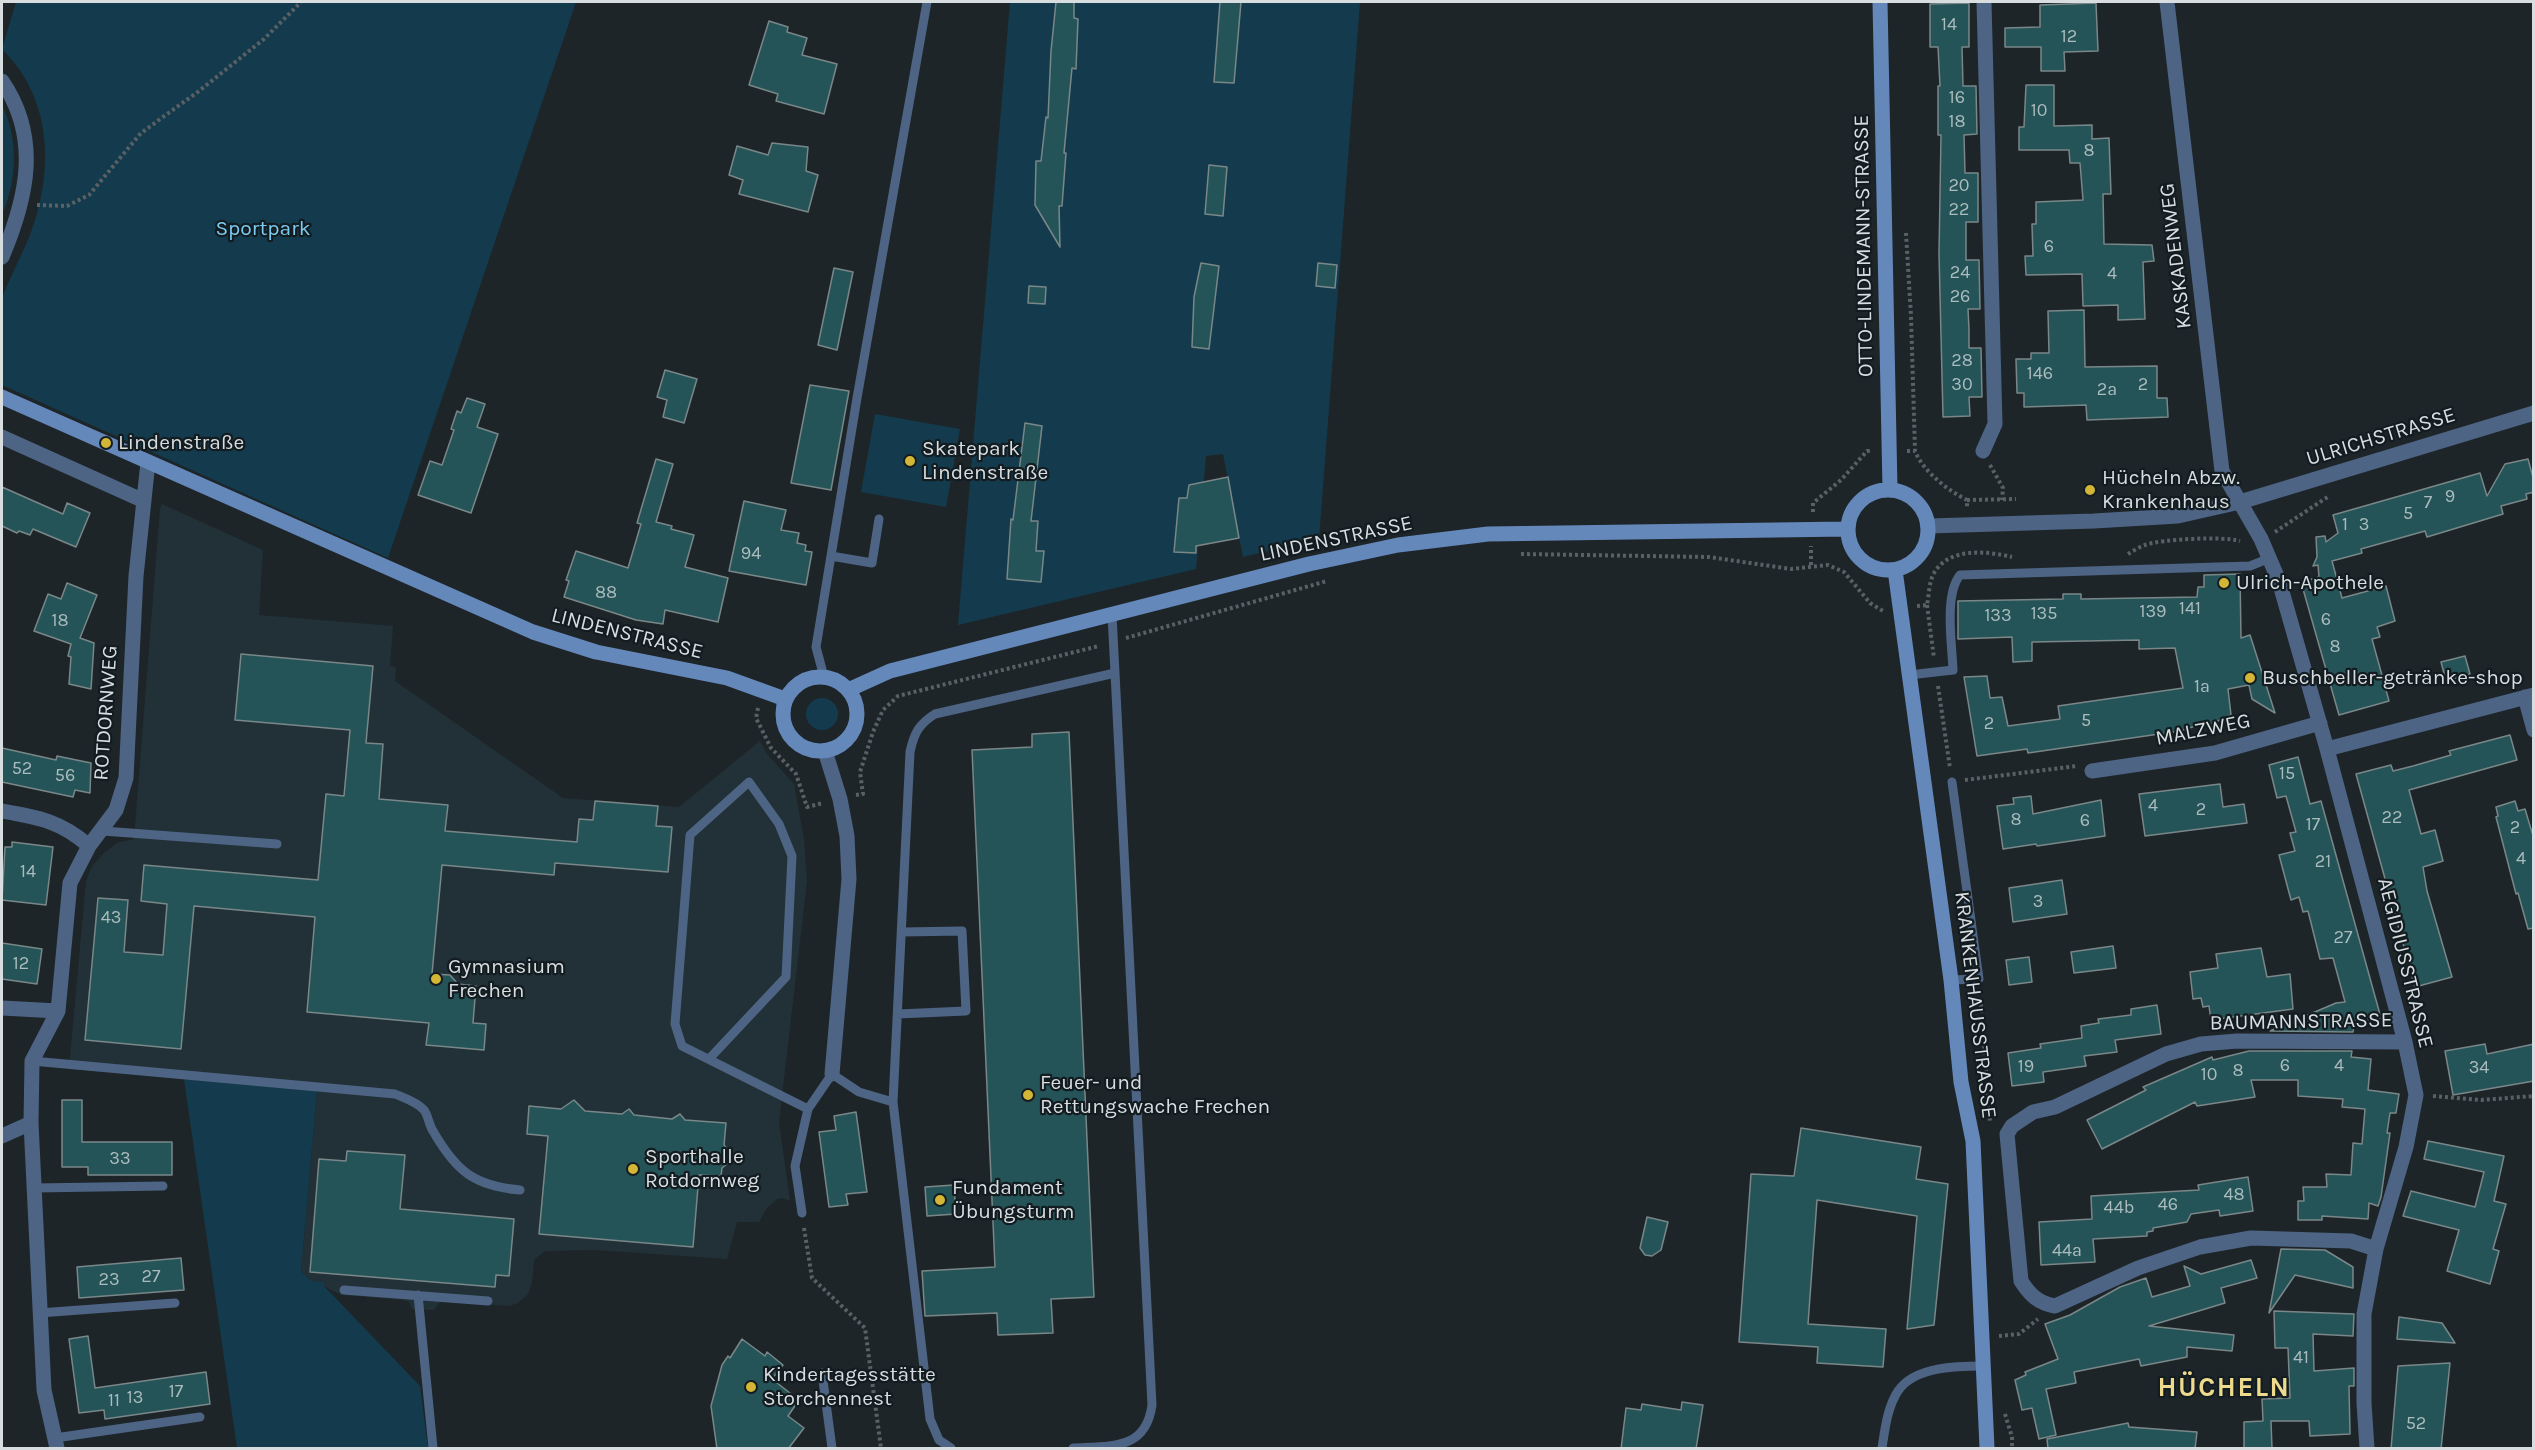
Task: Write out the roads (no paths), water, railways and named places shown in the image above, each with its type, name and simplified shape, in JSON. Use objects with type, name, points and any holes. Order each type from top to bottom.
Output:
[{"type":"street","name":"OTTO-LINDEMANN-STRASSE","points":[[1880,2],[1890,489]]},
{"type":"street","points":[[1983,452],[1995,424],[1984,2]]},
{"type":"street","name":"KASKADENWEG","points":[[2167,2],[2222,471],[2240,502]]},
{"type":"street","points":[[2,81],[18,112],[25,135],[26,179],[21,204],[2,257]]},
{"type":"street","name":"LINDENSTRASSE","points":[[2,397],[534,632],[596,652],[727,678],[785,699]]},
{"type":"street","name":"ULRICHSTRASSE","points":[[2240,502],[2534,413]]},
{"type":"street","points":[[2,437],[144,501]]},
{"type":"street","name":"ROTDORNWEG","points":[[56,1443],[44,1390],[39,1312],[31,1123],[32,1061],[58,1011],[70,883],[89,846],[103,831],[116,810],[126,778],[136,576],[148,462]]},
{"type":"street","points":[[1890,489],[1911,496],[1920,504],[1929,526],[1926,546],[1920,554],[1913,562],[1895,570],[1881,570],[1868,565],[1857,556],[1850,544],[1847,529],[1849,517],[1865,496],[1890,489]]},
{"type":"street","points":[[1929,526],[2178,516],[2240,502]]},
{"type":"street","name":"AEGIDIUSSTRASSE","points":[[2240,502],[2261,539],[2279,581],[2327,749],[2405,1042],[2416,1095],[2406,1147],[2376,1249],[2364,1314],[2364,1403],[2367,1449]]},
{"type":"street","name":"LINDENSTRASSE","points":[[849,690],[890,671],[1309,564],[1398,545],[1488,534],[1847,529]]},
{"type":"street","name":"KRANKENHAUSSTRASSE","points":[[1895,570],[1951,980],[1961,1082],[1973,1141],[1987,1449]]},
{"type":"street","points":[[814,677],[824,677],[842,684],[849,690],[857,714],[853,731],[841,745],[825,752],[805,749],[790,737],[782,718],[785,699],[797,684],[814,677]]},
{"type":"street","points":[[2327,749],[2529,696],[2534,730]]},
{"type":"street","name":"MALZWEG","points":[[2092,771],[2215,753],[2320,723]]},
{"type":"street","points":[[825,752],[840,799],[847,836],[849,879],[832,1074]]},
{"type":"street","points":[[2,811],[47,819],[74,832],[89,846]]},
{"type":"street","points":[[2,1008],[58,1011]]},
{"type":"street","name":"BAUMANNSTRASSE","points":[[2376,1249],[2351,1241],[2251,1238],[2200,1247],[2138,1268],[2055,1306],[2042,1303],[2029,1293],[2020,1281],[2007,1134],[2012,1126],[2033,1112],[2055,1107],[2166,1053],[2201,1044],[2237,1041],[2405,1042]]},
{"type":"street","points":[[2,1136],[31,1123]]},
{"type":"lane","points":[[824,677],[816,646],[927,2]]},
{"type":"lane","points":[[831,556],[872,563],[879,519]]},
{"type":"lane","points":[[1909,675],[1953,670],[1951,594],[1960,575],[2215,568],[2250,566],[2270,558]]},
{"type":"lane","points":[[1073,1449],[1123,1446],[1141,1436],[1150,1422],[1152,1404],[1112,615]]},
{"type":"lane","points":[[951,1449],[939,1440],[930,1419],[893,1102],[910,752],[913,735],[922,722],[935,714],[1115,673]]},
{"type":"lane","points":[[709,1059],[786,976],[792,856],[779,824],[749,782],[690,835],[675,1024],[682,1046],[808,1109]]},
{"type":"lane","points":[[1951,980],[1979,979],[1952,782]]},
{"type":"lane","points":[[103,831],[277,844]]},
{"type":"lane","points":[[898,1014],[966,1011],[962,931],[902,932]]},
{"type":"lane","points":[[32,1061],[395,1094],[411,1100],[424,1110],[445,1153],[458,1168],[495,1188],[520,1190]]},
{"type":"lane","points":[[802,1213],[795,1166],[808,1109],[832,1074],[859,1092],[893,1102]]},
{"type":"lane","points":[[34,1188],[163,1186]]},
{"type":"lane","points":[[344,1290],[488,1301]]},
{"type":"lane","points":[[418,1295],[433,1449]]},
{"type":"lane","points":[[39,1312],[175,1303]]},
{"type":"lane","points":[[1882,1449],[1888,1415],[1899,1389],[1921,1373],[1952,1365],[1984,1366]]},
{"type":"lane","points":[[822,1373],[832,1449]]},
{"type":"lane","points":[[56,1443],[200,1417]]},
{"type":"place","name":"Lindenstraße","points":[[106,443]]},
{"type":"place","name":"Skatepark Lindenstraße","points":[[910,461]]},
{"type":"place","name":"Hücheln Abzw. Krankenhaus","points":[[2090,490]]},
{"type":"place","name":"Ulrich-Apothele","points":[[2224,583]]},
{"type":"place","name":"Buschbeller-getränke-shop","points":[[2250,678]]},
{"type":"place","name":"Gymnasium Frechen","points":[[436,979]]},
{"type":"place","name":"Feuer- und Rettungswache Frechen","points":[[1028,1095]]},
{"type":"place","name":"Sporthalle Rotdornweg","points":[[633,1169]]},
{"type":"place","name":"Fundament Übungsturm","points":[[940,1200]]},
{"type":"place","name":"Kindertagesstätte Storchennest","points":[[751,1387]]},
{"type":"district","name":"HÜCHELN","points":[[2224,1388]]},
{"type":"park label","name":"Sportpark","points":[[263,229]]}]
